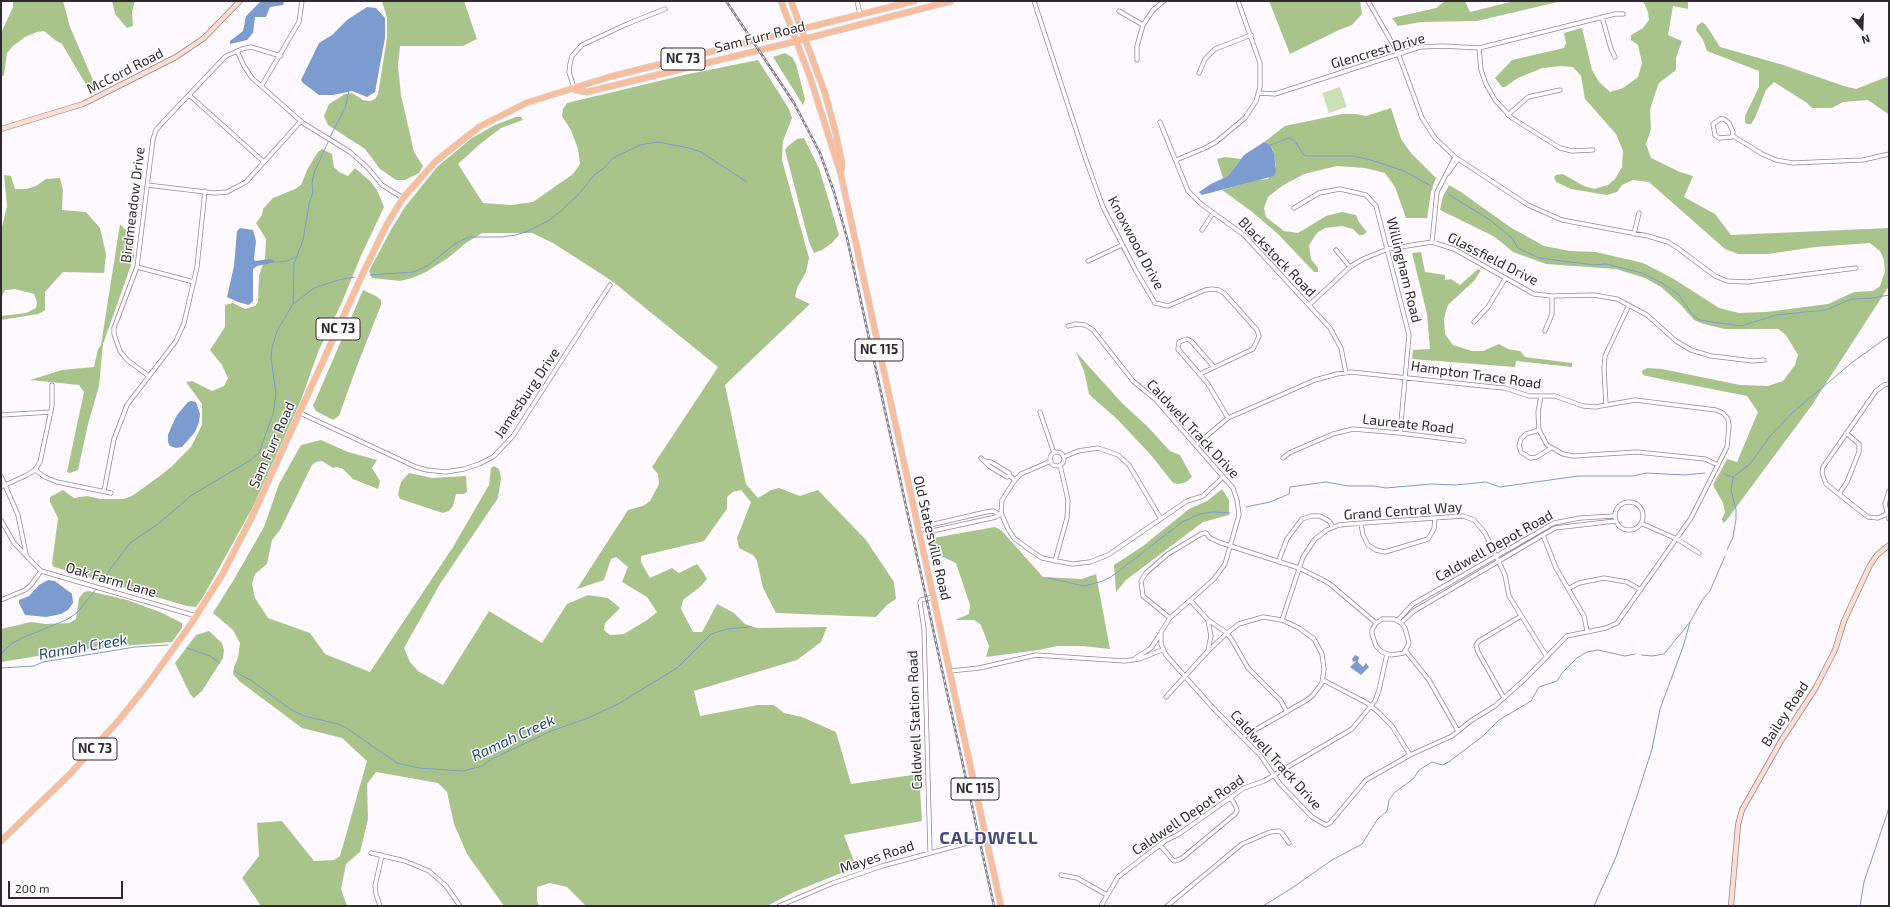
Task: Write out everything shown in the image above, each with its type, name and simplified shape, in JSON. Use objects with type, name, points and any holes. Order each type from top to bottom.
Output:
[{"type":"main road","name":"Old Statesville Road","points":[[781,1],[793,31],[841,175],[1001,906]]},
{"type":"main road","name":"Old Statesville Road","points":[[791,1],[806,39],[833,121],[842,163],[841,175]]},
{"type":"main road","name":"Sam Furr Road","points":[[1,841],[70,774],[119,720],[157,673],[196,616],[222,575],[251,519],[387,224],[403,198],[436,161],[479,127],[520,105],[574,90],[585,84],[603,79],[914,1]]},
{"type":"main road","name":"Sam Furr Road","points":[[574,90],[587,92],[806,39],[951,1]]},
{"type":"street","name":"McCord Road","points":[[1,129],[83,104],[176,57],[204,38],[240,1]]},
{"type":"street","points":[[262,85],[281,56],[298,22],[302,1]]},
{"type":"street","points":[[857,1],[860,14]]},
{"type":"street","name":"Knoxwood Drive","points":[[1034,1],[1092,178],[1106,215],[1155,303],[1162,306],[1168,306],[1212,288],[1226,294],[1257,330],[1259,336],[1253,349],[1200,374]]},
{"type":"street","points":[[1138,60],[1137,46],[1143,25],[1153,10],[1164,1]]},
{"type":"street","points":[[1176,160],[1205,148],[1229,132],[1252,109],[1259,93],[1261,75],[1260,62],[1238,1]]},
{"type":"street","points":[[1369,2],[1398,54],[1426,125],[1441,146],[1456,158],[1548,215],[1572,222],[1668,242],[1680,249],[1715,276],[1727,281],[1747,282],[1856,268]]},
{"type":"street","points":[[574,90],[570,72],[570,64],[576,50],[582,45],[627,24],[665,9]]},
{"type":"street","points":[[1119,11],[1143,25]]},
{"type":"street","name":"Glencrest Drive","points":[[1259,93],[1275,94],[1427,46],[1479,48],[1602,17],[1623,14]]},
{"type":"street","points":[[1602,17],[1611,49],[1615,57]]},
{"type":"street","points":[[1199,73],[1205,59],[1211,52],[1222,46],[1251,35]]},
{"type":"street","name":"Birdmeadow Drive","points":[[149,376],[127,360],[120,351],[114,334],[114,328],[137,267],[151,146],[156,130],[226,56],[251,47],[281,56]]},
{"type":"street","points":[[1479,48],[1481,70],[1486,84],[1495,100],[1508,115],[1515,121],[1560,148],[1572,151],[1593,150]]},
{"type":"street","points":[[237,51],[247,72],[310,129],[350,152],[368,168],[382,185],[403,198]]},
{"type":"street","points":[[1508,115],[1528,97],[1560,90]]},
{"type":"street","points":[[189,95],[264,162]]},
{"type":"street","points":[[1733,136],[1728,138],[1717,137],[1713,131],[1713,124],[1717,120],[1724,119],[1730,125],[1733,136],[1762,154],[1776,160],[1793,163],[1863,160],[1889,154]]},
{"type":"street","points":[[147,185],[227,192],[238,188],[246,182],[301,121]]},
{"type":"street","name":"Blackstock Road","points":[[1160,122],[1188,191],[1197,201],[1244,235],[1336,336],[1343,353],[1346,373]]},
{"type":"street","points":[[1432,242],[1436,200],[1439,187],[1444,177],[1452,169],[1456,158]]},
{"type":"street","name":"Willingham Road","points":[[1294,208],[1326,191],[1340,189],[1366,195],[1376,206],[1409,335],[1400,433]]},
{"type":"street","points":[[104,491],[118,427],[127,405],[179,334],[184,323],[197,267],[205,191]]},
{"type":"street","points":[[1202,230],[1213,213]]},
{"type":"street","points":[[1634,234],[1639,213]]},
{"type":"street","name":"Glassfield Drive","points":[[1309,305],[1350,267],[1370,256],[1388,250],[1432,242],[1454,249],[1534,294],[1552,296],[1598,295],[1611,297],[1647,315],[1676,341],[1690,350],[1711,356],[1759,362],[1764,360]]},
{"type":"street","points":[[1088,261],[1122,245]]},
{"type":"street","points":[[1336,250],[1350,267]]},
{"type":"street","points":[[137,267],[194,282]]},
{"type":"street","points":[[1474,322],[1488,307],[1505,278]]},
{"type":"street","name":"Jamesburg Drive","points":[[300,414],[416,467],[446,472],[464,469],[479,464],[493,456],[514,436],[610,285]]},
{"type":"street","points":[[1546,330],[1552,314],[1552,296]]},
{"type":"street","points":[[1606,405],[1604,369],[1605,356],[1629,305]]},
{"type":"street","name":"Caldwell Track Drive","points":[[1068,326],[1076,324],[1085,325],[1093,330],[1133,381],[1156,400],[1233,488],[1238,507],[1236,527],[1225,564],[1214,579],[1170,618],[1147,652],[1134,660]]},
{"type":"street","points":[[1214,367],[1191,341],[1183,339],[1178,345],[1178,349],[1208,384],[1228,418]]},
{"type":"street","name":"Hampton Trace Road","points":[[1196,445],[1228,418],[1315,380],[1346,373],[1405,377],[1493,386],[1505,388],[1529,396],[1555,396],[1583,406],[1606,405],[1635,400],[1716,410],[1723,413],[1728,419],[1729,426],[1726,448],[1691,518],[1617,623],[1606,628],[1567,636],[1504,698],[1458,731],[1444,740],[1410,755],[1366,780],[1330,824],[1326,825]]},
{"type":"street","points":[[1887,514],[1878,518],[1868,517],[1826,484],[1822,473],[1823,467],[1876,391],[1884,385],[1889,384]]},
{"type":"street","points":[[3,486],[35,470],[42,456],[51,412],[52,386]]},
{"type":"street","points":[[1541,396],[1538,412],[1539,430],[1547,445],[1563,454],[1573,456],[1637,452],[1705,459],[1718,465]]},
{"type":"street","points":[[1,416],[51,412]]},
{"type":"street","points":[[1040,412],[1054,453]]},
{"type":"street","name":"Laureate Road","points":[[1283,458],[1288,453],[1327,437],[1353,429],[1464,441]]},
{"type":"street","points":[[1539,430],[1526,434],[1521,439],[1519,446],[1521,452],[1530,458],[1536,457],[1551,448]]},
{"type":"street","points":[[1839,494],[1847,482],[1859,452],[1858,444],[1846,433]]},
{"type":"street","points":[[1064,457],[1078,451],[1098,448],[1118,455],[1129,465],[1161,519]]},
{"type":"street","points":[[1054,453],[1059,452],[1064,457]]},
{"type":"street","points":[[1051,461],[1051,456],[1054,453]]},
{"type":"street","points":[[1060,465],[1064,461],[1064,457]]},
{"type":"street","points":[[981,458],[986,462],[991,462],[1010,473],[1010,476],[1015,480]]},
{"type":"street","points":[[925,529],[932,531],[996,517],[1000,514],[1002,500],[1015,480],[1021,474],[1051,461]]},
{"type":"street","points":[[1051,461],[1054,464],[1060,465]]},
{"type":"street","points":[[1055,561],[1063,537],[1068,500],[1060,465]]},
{"type":"street","points":[[35,470],[45,477],[57,482],[111,493]]},
{"type":"street","points":[[1,476],[3,486],[18,515],[26,555]]},
{"type":"street","points":[[918,531],[925,529],[930,525],[994,511],[1000,514],[1014,538],[1042,558],[1072,564],[1108,555],[1187,501],[1203,496],[1223,477]]},
{"type":"street","points":[[1889,491],[1885,504],[1889,518]]},
{"type":"street","points":[[1642,524],[1643,513],[1637,504],[1632,502],[1622,504],[1617,508],[1614,516],[1618,526],[1629,530],[1642,524],[1677,539],[1700,553]]},
{"type":"street","points":[[1278,562],[1287,539],[1302,519],[1311,516],[1320,516],[1329,521],[1333,527]]},
{"type":"street","name":"Grand Central Way","points":[[1282,620],[1303,557],[1315,539],[1333,527],[1339,525],[1463,516],[1474,520],[1485,533],[1505,575],[1510,596],[1547,657]]},
{"type":"street","name":"Caldwell Depot Road","points":[[1397,621],[1413,604],[1554,523],[1614,516]]},
{"type":"street","points":[[962,518],[964,524]]},
{"type":"street","points":[[1361,524],[1363,535],[1368,545],[1376,550],[1385,552],[1428,539],[1434,529],[1435,518]]},
{"type":"street","points":[[1,520],[14,543],[41,571],[31,585],[25,590],[1,600]]},
{"type":"street","name":"Caldwell Depot Road","points":[[1401,624],[1414,611],[1555,528],[1615,521]]},
{"type":"street","points":[[1541,530],[1556,568],[1584,616],[1587,631]]},
{"type":"street","points":[[1170,618],[1143,596],[1141,581],[1146,573],[1168,554],[1200,534],[1206,533],[1215,541],[1299,568],[1330,584],[1376,622]]},
{"type":"street","points":[[14,543],[23,539]]},
{"type":"street","name":"Bailey Road","points":[[1731,906],[1738,825],[1742,810],[1778,744],[1815,689],[1834,650],[1844,622],[1870,565],[1877,555],[1889,545]]},
{"type":"street","name":"Oak Farm Lane","points":[[41,571],[196,616]]},
{"type":"street","points":[[1568,589],[1580,583],[1604,578],[1627,582],[1641,590]]},
{"type":"street","name":"Caldwell Station Road","points":[[930,852],[924,636],[920,602],[921,600],[933,597]]},
{"type":"street","points":[[1190,600],[1208,620],[1226,633],[1232,640],[1248,668],[1281,701],[1287,712]]},
{"type":"street","points":[[1504,698],[1478,652],[1476,645],[1479,641],[1521,616]]},
{"type":"street","points":[[1166,697],[1226,633],[1239,624],[1263,617],[1282,620],[1299,628],[1314,639],[1324,661],[1323,680],[1313,695],[1243,738]]},
{"type":"street","points":[[1386,618],[1397,621],[1401,624],[1409,643],[1406,650],[1395,655],[1386,654],[1379,649],[1374,642],[1372,630],[1376,622],[1386,618]]},
{"type":"street","points":[[1208,620],[1211,636],[1208,651]]},
{"type":"street","points":[[950,672],[979,668],[1036,655],[1115,661],[1140,659],[1162,650],[1160,639],[1161,632]]},
{"type":"street","name":"Caldwell Track Drive","points":[[1162,650],[1213,708],[1265,760],[1274,775],[1312,817],[1326,825]]},
{"type":"street","points":[[1406,650],[1429,680],[1458,731]]},
{"type":"street","name":"Caldwell Depot Road","points":[[1101,906],[1118,877],[1160,845],[1179,834],[1244,788],[1274,775],[1352,729],[1371,706],[1379,690],[1386,654]]},
{"type":"street","points":[[1323,680],[1371,706],[1392,726],[1410,755]]},
{"type":"street","points":[[1160,845],[1172,859],[1181,859],[1235,814],[1236,807],[1230,798]]},
{"type":"street","points":[[1167,906],[1242,844],[1270,832],[1279,831],[1289,843]]},
{"type":"street","name":"Mayes Road","points":[[778,906],[868,871],[930,852],[986,838]]},
{"type":"street","points":[[371,853],[412,863],[429,871],[446,886],[460,906]]},
{"type":"street","points":[[380,906],[377,900],[375,886],[382,855]]},
{"type":"street","points":[[1061,876],[1077,878],[1108,895]]},
{"type":"green space","points":[[13,1],[63,1],[70,27],[96,87],[95,93],[91,93],[62,44],[44,31],[25,37],[13,46],[7,53],[4,75],[1,77],[1,33],[13,7]]},
{"type":"green space","points":[[112,1],[135,1],[132,12],[133,26],[127,28],[115,14]]},
{"type":"green space","points":[[382,1],[464,1],[477,39],[463,46],[400,46],[398,66],[401,95],[414,152],[423,166],[419,173],[405,180],[396,180],[380,169],[365,149],[328,125],[324,116],[329,104],[345,94],[352,93],[363,100],[370,101],[375,99],[378,94],[387,38],[387,18]]},
{"type":"green space","points":[[1269,1],[1360,1],[1362,14],[1352,25],[1290,54]]},
{"type":"green space","points":[[1445,1],[1465,1],[1470,12],[1514,1],[1562,1],[1477,21],[1421,22],[1398,26],[1392,18],[1436,8]]},
{"type":"green space","points":[[1643,1],[1688,1],[1688,9],[1673,6],[1668,35],[1682,41],[1676,58],[1676,70],[1659,83],[1656,91],[1650,110],[1651,129],[1646,144],[1651,158],[1680,172],[1693,176],[1684,197],[1715,214],[1731,235],[1889,228],[1889,286],[1812,405],[1723,523],[1722,519],[1725,512],[1723,503],[1713,485],[1727,459],[1737,462],[1758,412],[1747,396],[1651,377],[1643,375],[1642,371],[1647,368],[1662,369],[1740,385],[1768,386],[1783,381],[1795,365],[1798,355],[1786,335],[1778,329],[1725,329],[1704,324],[1694,320],[1680,304],[1661,287],[1645,278],[1616,269],[1546,264],[1513,252],[1495,237],[1440,210],[1443,196],[1449,185],[1510,227],[1544,246],[1570,251],[1596,252],[1643,263],[1674,279],[1719,308],[1739,313],[1766,312],[1828,304],[1854,292],[1873,291],[1880,286],[1885,271],[1884,260],[1880,251],[1870,243],[1815,247],[1768,254],[1738,254],[1725,249],[1649,182],[1633,180],[1622,185],[1617,192],[1607,195],[1571,189],[1556,182],[1554,177],[1556,175],[1563,174],[1584,186],[1594,189],[1608,185],[1615,179],[1622,167],[1623,151],[1616,134],[1585,99],[1581,76],[1573,67],[1561,66],[1542,68],[1518,78],[1505,87],[1502,87],[1495,78],[1512,60],[1564,48],[1566,43],[1564,33],[1582,28],[1592,70],[1599,82],[1610,92],[1623,88],[1638,77],[1642,63],[1638,45],[1631,40],[1631,35],[1643,28],[1649,20],[1648,12]]},
{"type":"green space","points":[[1702,22],[1706,25],[1720,47],[1780,64],[1844,86],[1856,89],[1889,76],[1889,119],[1888,114],[1868,100],[1843,102],[1832,108],[1812,108],[1807,103],[1774,82],[1766,90],[1755,118],[1751,124],[1747,124],[1745,122],[1745,116],[1759,87],[1759,71],[1707,51],[1703,40],[1696,30],[1697,26]]},
{"type":"green space","points":[[785,53],[792,57],[796,64],[805,99],[803,105],[773,57]]},
{"type":"green space","points":[[758,60],[789,109],[792,118],[783,141],[782,160],[809,258],[806,272],[797,288],[795,297],[810,304],[725,385],[746,484],[758,498],[771,490],[779,488],[800,496],[818,490],[866,540],[894,582],[896,599],[887,605],[876,617],[776,613],[763,588],[757,561],[753,555],[739,548],[737,538],[751,502],[741,490],[733,492],[727,497],[727,509],[704,541],[641,556],[641,562],[650,578],[672,568],[679,573],[697,564],[703,572],[707,579],[701,586],[683,600],[681,609],[693,632],[702,632],[717,604],[734,613],[745,624],[757,628],[827,627],[821,642],[797,660],[694,691],[700,716],[758,705],[774,705],[784,713],[802,717],[836,732],[851,784],[919,774],[922,821],[844,835],[856,867],[794,892],[767,906],[586,906],[567,887],[550,883],[537,887],[537,901],[539,906],[504,906],[467,854],[454,824],[447,792],[438,783],[376,772],[367,784],[368,819],[360,852],[346,864],[341,889],[347,906],[261,906],[242,878],[259,856],[257,823],[282,821],[314,861],[334,860],[340,856],[367,761],[342,738],[302,728],[239,681],[233,674],[238,658],[240,643],[233,630],[213,613],[264,527],[279,484],[301,445],[321,440],[348,452],[377,460],[372,468],[380,481],[378,489],[353,479],[343,469],[337,467],[333,468],[322,461],[316,462],[312,465],[280,530],[272,540],[267,564],[255,574],[252,584],[255,598],[268,618],[310,633],[325,654],[370,672],[453,547],[489,485],[491,468],[494,466],[499,469],[501,478],[498,498],[440,584],[404,648],[410,662],[418,671],[443,685],[489,611],[542,643],[567,604],[588,595],[608,598],[620,608],[605,623],[604,630],[610,635],[624,634],[657,612],[647,597],[622,582],[628,567],[616,557],[611,559],[604,580],[577,589],[628,510],[643,506],[650,501],[659,484],[658,474],[652,467],[718,367],[612,281],[553,243],[532,233],[482,233],[466,243],[448,258],[426,272],[412,278],[400,281],[372,278],[369,271],[392,228],[405,207],[437,167],[472,138],[495,125],[516,117],[521,117],[523,120],[501,128],[480,144],[458,164],[483,203],[511,205],[533,202],[573,174],[580,164],[578,149],[571,130],[562,116],[563,109],[567,103],[684,75]]},
{"type":"green space","points":[[1340,87],[1347,107],[1329,113],[1322,93]]},
{"type":"green space","points":[[1391,108],[1401,139],[1411,153],[1436,178],[1431,192],[1427,218],[1406,218],[1395,187],[1385,173],[1365,168],[1337,166],[1304,174],[1282,186],[1268,197],[1264,208],[1266,217],[1284,231],[1298,233],[1326,216],[1342,212],[1356,215],[1359,222],[1367,232],[1363,235],[1359,235],[1353,229],[1342,226],[1325,228],[1317,233],[1309,245],[1311,259],[1318,268],[1318,272],[1314,272],[1278,234],[1251,211],[1222,190],[1257,180],[1268,179],[1276,167],[1273,150],[1270,145],[1264,142],[1285,126],[1342,114],[1366,116]]},
{"type":"green space","points":[[804,138],[819,168],[839,235],[832,243],[822,250],[814,253],[809,242],[785,150],[797,139]]},
{"type":"green space","points":[[322,149],[332,154],[334,167],[339,172],[348,176],[355,168],[370,181],[377,190],[384,207],[318,352],[301,400],[254,505],[203,597],[196,607],[187,606],[54,567],[52,564],[58,518],[50,502],[50,497],[63,490],[74,498],[87,496],[101,499],[123,499],[132,496],[171,467],[191,447],[202,425],[202,404],[186,382],[192,381],[212,391],[224,386],[228,378],[222,365],[210,350],[225,327],[225,305],[233,303],[245,309],[255,306],[258,302],[259,276],[265,258],[266,239],[256,223],[262,215],[263,209],[273,198],[301,185],[308,168],[318,152]]},
{"type":"green space","points":[[1225,157],[1241,159],[1228,176],[1223,178],[1217,159]]},
{"type":"green space","points":[[4,175],[11,176],[15,189],[26,189],[36,186],[46,179],[60,178],[63,190],[62,210],[86,212],[100,228],[106,254],[104,273],[63,272],[45,292],[45,310],[42,312],[1,320],[1,316],[26,313],[36,308],[37,302],[34,294],[15,289],[5,290],[1,298],[1,231],[7,206]]},
{"type":"green space","points":[[120,224],[132,236],[134,257],[103,344],[99,386],[88,424],[78,470],[70,473],[67,472],[84,392],[79,385],[30,380],[62,370],[94,367],[98,349],[101,345]]},
{"type":"green space","points":[[1421,252],[1425,272],[1445,275],[1445,280],[1451,279],[1460,285],[1478,269],[1481,270],[1475,280],[1448,305],[1444,319],[1445,334],[1453,345],[1472,351],[1483,351],[1499,344],[1508,349],[1520,351],[1525,357],[1572,363],[1572,367],[1516,361],[1515,367],[1412,359],[1413,350],[1430,349],[1427,314],[1412,253]]},
{"type":"green space","points":[[363,290],[381,300],[381,305],[339,416],[333,420],[316,411],[313,406]]},
{"type":"green space","points":[[1076,352],[1122,403],[1148,427],[1170,451],[1180,455],[1192,477],[1186,482],[1179,484],[1173,483],[1150,454],[1117,419],[1089,394],[1084,371]]},
{"type":"green space","points":[[409,473],[432,478],[466,476],[467,492],[464,494],[456,494],[453,506],[449,511],[443,513],[400,499],[398,494],[401,482]]},
{"type":"green space","points":[[1222,489],[1229,500],[1229,515],[1203,522],[1126,580],[1116,592],[1114,565],[1143,546],[1189,509],[1207,501]]},
{"type":"green space","points":[[995,527],[1002,531],[1043,577],[1082,579],[1096,574],[1110,649],[1082,646],[1057,646],[986,657],[989,646],[981,625],[974,620],[955,620],[969,614],[970,605],[956,563],[933,554],[933,538]]},
{"type":"green space","points":[[89,591],[127,600],[160,612],[182,623],[182,628],[172,642],[75,650],[1,662],[1,629],[31,622],[46,624],[69,623],[76,619],[79,598],[84,592]]},
{"type":"green space","points":[[209,631],[222,643],[224,650],[223,658],[202,691],[194,698],[190,694],[175,663],[196,635]]},
{"type":"water","points":[[261,1],[283,1],[284,3],[283,5],[270,7],[266,17],[255,17],[253,33],[247,40],[230,44],[230,41],[243,31],[246,16]]},
{"type":"water","points":[[367,7],[376,8],[385,18],[385,38],[375,92],[367,97],[352,91],[333,95],[319,95],[301,80],[319,43],[332,35],[347,20]]},
{"type":"water","points":[[1264,142],[1270,145],[1274,153],[1276,171],[1274,176],[1202,195],[1199,192],[1211,184],[1228,176],[1244,155]]},
{"type":"water","points":[[240,228],[253,230],[256,241],[255,261],[271,259],[276,262],[257,266],[253,269],[253,301],[249,305],[227,297],[234,266],[237,231]]},
{"type":"water","points":[[188,402],[196,402],[200,414],[195,432],[182,447],[176,448],[170,446],[168,442],[168,435],[172,425],[177,415]]},
{"type":"water","points":[[48,580],[55,581],[72,594],[73,603],[68,610],[61,614],[46,617],[25,615],[19,600],[29,596],[39,585]]},
{"type":"water","points":[[1355,655],[1359,657],[1358,662],[1363,667],[1366,663],[1369,667],[1361,675],[1350,667],[1356,661],[1353,662],[1352,659]]},
{"type":"waterway","points":[[330,137],[345,108],[349,91]]},
{"type":"waterway","points":[[1270,145],[1289,138],[1295,141],[1303,154],[1306,156],[1353,156],[1371,160],[1404,171],[1431,186]]},
{"type":"waterway","points":[[100,583],[130,543],[158,524],[192,495],[249,461],[259,453],[273,414],[276,394],[271,358],[272,348],[277,331],[293,304],[294,264],[303,240],[309,204],[313,192],[312,183],[314,173],[328,142]]},
{"type":"waterway","points":[[370,275],[414,272],[427,266],[456,243],[469,237],[502,237],[528,231],[548,221],[561,211],[579,194],[594,175],[604,168],[613,158],[640,145],[658,142],[701,152],[747,182]]},
{"type":"waterway","points":[[1448,194],[1490,220],[1512,238],[1518,248],[1539,258],[1594,265],[1606,264],[1642,273],[1662,283],[1679,295],[1691,313],[1699,320],[1741,326],[1776,315],[1826,310],[1851,299],[1873,298],[1889,295]]},
{"type":"waterway","points":[[276,262],[287,261],[296,257]]},
{"type":"waterway","points":[[293,304],[314,288],[338,280],[355,277]]},
{"type":"waterway","points":[[1727,550],[1733,537],[1736,519],[1736,510],[1731,490],[1733,477],[1750,464],[1771,435],[1793,412],[1854,361],[1889,336]]},
{"type":"waterway","points":[[1246,507],[1270,502],[1289,494],[1290,487],[1326,482],[1348,486],[1374,486],[1386,488],[1431,484],[1456,485],[1486,482],[1500,487],[1578,476],[1633,476],[1646,473],[1685,475],[1705,473]]},
{"type":"waterway","points":[[1724,474],[1733,477]]},
{"type":"waterway","points":[[1048,578],[1084,586],[1100,582],[1111,577],[1182,522],[1200,514],[1213,512],[1230,513]]},
{"type":"waterway","points":[[1642,655],[1652,656],[1664,654],[1690,622],[1703,599],[1710,591],[1725,556]]},
{"type":"waterway","points":[[1,654],[11,644],[22,638],[66,620],[77,613],[96,589]]},
{"type":"waterway","points":[[1594,906],[1616,857],[1637,796],[1652,749],[1660,709],[1683,647],[1690,622]]},
{"type":"waterway","name":"Ramah Creek","points":[[234,671],[252,681],[290,709],[304,716],[345,727],[397,763],[419,768],[463,771],[482,766],[492,759],[551,731],[586,719],[618,704],[677,668],[711,634],[727,629],[749,627]]},
{"type":"waterway","name":"Ramah Creek","points":[[1,668],[34,666],[43,662],[135,647],[168,645]]},
{"type":"waterway","name":"Ramah Creek","points":[[187,648],[210,656],[220,663]]},
{"type":"waterway","points":[[1263,906],[1332,860],[1362,844],[1377,820],[1387,811],[1389,800],[1395,792],[1413,779],[1419,770],[1432,762],[1443,765],[1450,761],[1483,736],[1499,720],[1531,701],[1539,687],[1557,681],[1562,673],[1577,658],[1587,652],[1598,650],[1625,656],[1635,654]]},
{"type":"waterway","points":[[1860,906],[1864,882],[1889,808]]},
{"type":"railway","points":[[726,1],[794,103],[820,153],[834,192],[847,238],[994,906]]},
{"type":"district","name":"CALDWELL","points":[[989,838]]}]
